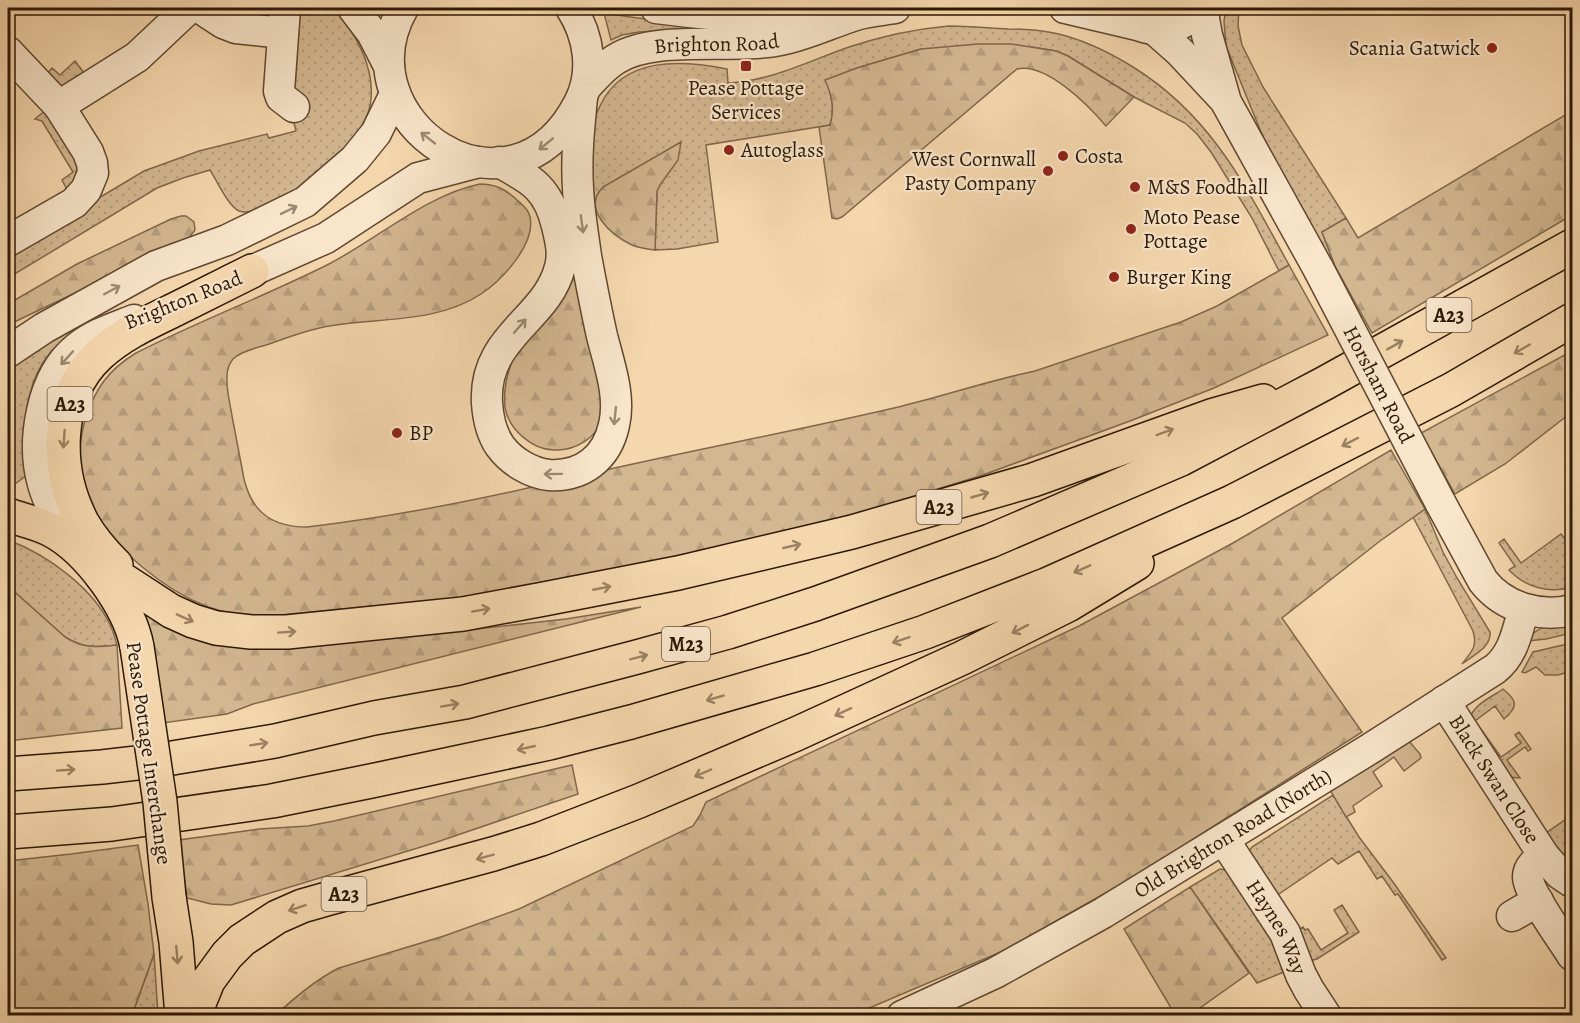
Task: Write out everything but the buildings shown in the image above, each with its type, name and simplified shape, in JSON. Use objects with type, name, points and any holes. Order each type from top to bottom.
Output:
[{"type":"highway","name":"A23","points":[[76,548],[183,617],[229,630],[270,633],[463,614],[678,573],[852,532],[1033,480],[1214,415],[1325,383],[1572,246]]},
{"type":"highway","name":"A23","points":[[157,602],[128,578],[109,558],[89,533],[78,513],[66,479],[63,459],[63,435],[69,408],[82,375],[94,360],[114,342],[141,326],[252,272]]},
{"type":"highway","name":"A23","points":[[194,1016],[208,981],[227,955],[242,940],[277,917],[302,906],[541,839],[639,801],[796,734],[962,658],[1091,592],[1232,502],[1451,390],[1572,320]]},
{"type":"highway","name":"M23","points":[[8,774],[154,761],[275,741],[374,718],[465,702],[728,632],[815,604],[990,541],[1181,459],[1325,383]]},
{"type":"highway","points":[[8,832],[112,824],[272,801],[456,764],[632,722],[815,669],[925,632],[1046,585],[1232,502]]},
{"type":"highway","name":"Pease Pottage Interchange","points":[[8,515],[45,527],[76,548],[115,595],[130,626],[137,647],[160,802],[183,1016]]},
{"type":"street","points":[[59,106],[137,57],[189,8]]},
{"type":"street","points":[[200,8],[223,23],[236,28],[284,20],[279,91],[281,97],[294,106]]},
{"type":"street","points":[[353,8],[372,33],[405,114],[412,123],[428,138],[459,157],[489,162],[531,181],[543,193],[553,211],[562,259],[557,276],[547,293],[501,349],[491,369],[487,389],[489,420],[505,453],[524,468],[554,475],[576,472],[594,462],[604,451],[613,431],[616,406],[586,256],[581,218],[578,166],[584,92],[589,72],[587,48],[571,8]]},
{"type":"street","points":[[392,80],[389,53],[392,36],[403,8]]},
{"type":"street","name":"Brighton Road","points":[[656,8],[722,16],[783,19],[857,15],[895,8]]},
{"type":"street","points":[[1065,8],[1168,28],[1182,24],[1201,8]]},
{"type":"street","name":"Horsham Road","points":[[1201,8],[1226,102],[1319,270],[1475,567],[1488,587],[1524,609],[1546,613],[1572,610]]},
{"type":"street","name":"Brighton Road","points":[[76,548],[50,505],[39,462],[39,441],[42,414],[57,371],[71,353],[97,335],[252,272],[326,238],[418,178],[489,162],[522,159],[548,144],[566,124],[584,92],[616,58],[635,51],[670,45],[744,44],[780,40],[857,15]]},
{"type":"street","name":"Horsham Road","points":[[1136,21],[1180,52],[1226,102]]},
{"type":"street","points":[[8,52],[59,106],[88,152],[93,173],[86,190],[74,203],[8,241]]},
{"type":"street","name":"Brighton Road","points":[[8,352],[63,317],[156,266],[227,240],[305,202],[355,159],[376,133],[392,80]]},
{"type":"street","name":"Old Brighton Road (North)","points":[[902,1016],[995,973],[1103,913],[1224,840],[1495,669],[1512,650],[1524,609]]},
{"type":"street","name":"Black Swan Close","points":[[1444,701],[1544,856],[1572,882]]},
{"type":"street","name":"Haynes Way","points":[[1224,840],[1285,933],[1301,975],[1326,1016]]},
{"type":"street","points":[[1544,856],[1531,867],[1528,876],[1530,888],[1572,955]]},
{"type":"street","points":[[1512,916],[1538,901]]},
{"type":"green space","points":[[295,8],[334,8],[356,39],[366,62],[371,86],[369,110],[365,121],[351,141],[333,159],[295,192],[262,208],[248,212],[239,211],[231,204],[210,170],[183,178],[157,188],[8,278],[8,261],[15,257],[18,246],[144,171],[199,151],[267,134],[269,138],[296,131],[289,91]]},
{"type":"green space","points":[[1226,8],[1239,8],[1238,26],[1242,45],[1263,87],[1346,218],[1322,232],[1335,266],[1327,265],[1270,154],[1226,46],[1224,21]]},
{"type":"green space","points":[[604,13],[743,27],[639,32],[611,40]]},
{"type":"green space","points":[[949,26],[1031,30],[1064,36],[1085,42],[1114,56],[1161,86],[1206,131],[1224,155],[1258,208],[1289,265],[1279,271],[1252,218],[1211,152],[1185,123],[1134,97],[1068,56],[1056,51],[1032,47],[921,49],[857,68],[826,80],[832,102],[830,125],[706,145],[718,242],[655,250],[657,191],[677,158],[680,143],[603,187],[596,200],[596,209],[592,189],[591,134],[593,122],[610,90],[623,78],[638,70],[655,65],[691,64],[727,69],[728,83],[744,81],[790,70],[849,47],[874,40],[911,31]]},
{"type":"green space","points":[[978,44],[1011,44],[1056,51],[1134,97],[1106,126],[1066,87],[1041,72],[1017,69],[842,217],[832,218],[819,127],[830,125],[832,113],[831,97],[825,80],[921,49]]},
{"type":"green space","points":[[75,61],[87,77],[59,87],[45,76],[52,68],[60,75]]},
{"type":"green space","points":[[47,109],[82,163],[70,195],[62,180],[73,172],[42,121],[35,119]]},
{"type":"green space","points":[[1572,111],[1572,215],[1372,333],[1335,266],[1322,232],[1346,218],[1358,238]]},
{"type":"green space","points":[[681,142],[678,160],[657,191],[655,250],[640,248],[624,241],[601,221],[595,204],[597,195],[603,187]]},
{"type":"green space","points":[[480,184],[508,192],[524,207],[530,217],[528,238],[523,250],[507,271],[481,294],[447,310],[429,314],[327,326],[309,331],[244,352],[236,356],[229,365],[227,386],[244,479],[252,501],[266,516],[284,524],[307,527],[412,512],[894,408],[1035,371],[1181,322],[1217,306],[1289,265],[1328,335],[1214,388],[983,475],[801,531],[491,595],[280,615],[243,615],[217,610],[191,600],[158,579],[127,553],[101,523],[82,492],[80,447],[83,427],[93,399],[110,373],[136,353],[327,265],[421,208],[440,198]]},
{"type":"green space","points":[[181,216],[186,216],[194,222],[195,230],[188,239],[8,325],[8,304],[77,264]]},
{"type":"green space","points":[[567,237],[601,368],[603,406],[600,424],[591,437],[570,448],[554,450],[530,442],[516,431],[507,416],[505,395],[507,377],[513,359]]},
{"type":"green space","points":[[79,321],[83,326],[54,349],[37,373],[26,419],[24,463],[26,476],[12,486],[8,485],[8,372],[25,357]]},
{"type":"green space","points":[[1572,351],[1572,412],[1505,464],[1455,494],[1421,433]]},
{"type":"green space","points":[[1391,450],[1425,509],[1380,541],[1282,618],[1362,732],[1132,878],[1003,951],[853,1015],[275,1016],[306,989],[339,968],[444,936],[519,909],[693,826],[706,802],[1079,626],[1233,543]]},
{"type":"green space","points":[[1425,509],[1443,552],[1490,632],[1485,647],[1462,664],[1473,649],[1475,641],[1473,631],[1413,517]]},
{"type":"green space","points":[[1561,534],[1572,548],[1572,586],[1556,590],[1539,588],[1523,581],[1509,570],[1515,566],[1499,543],[1504,539],[1521,563]]},
{"type":"green space","points":[[8,540],[53,563],[81,586],[103,613],[112,629],[117,645],[90,646],[72,641],[8,586]]},
{"type":"green space","points":[[8,586],[72,641],[90,646],[117,645],[122,728],[8,741]]},
{"type":"green space","points":[[641,607],[253,704],[227,714],[163,723],[153,653],[143,611],[272,646],[441,633],[566,619]]},
{"type":"green space","points":[[1572,623],[1572,633],[1527,641],[1541,628]]},
{"type":"green space","points":[[1572,643],[1572,671],[1558,675],[1545,675],[1536,667],[1525,673],[1522,672],[1533,652]]},
{"type":"green space","points":[[1503,689],[1514,701],[1514,707],[1509,715],[1504,719],[1495,706],[1475,721],[1501,757],[1521,743],[1515,735],[1519,732],[1531,749],[1528,751],[1525,747],[1507,760],[1520,778],[1507,777],[1470,718],[1479,705]]},
{"type":"green space","points":[[1408,740],[1421,758],[1404,771],[1394,757],[1373,772],[1382,786],[1353,806],[1355,812],[1346,817],[1330,790]]},
{"type":"green space","points":[[572,765],[578,794],[434,843],[231,905],[211,904],[187,898],[179,840],[259,829],[308,826]]},
{"type":"green space","points":[[1333,795],[1359,837],[1446,958],[1442,960],[1398,894],[1395,895],[1382,876],[1377,879],[1359,851],[1338,864],[1332,858],[1273,898],[1249,856],[1249,851]]},
{"type":"green space","points":[[1572,815],[1572,859],[1570,864],[1546,833]]},
{"type":"green space","points":[[138,845],[154,954],[132,1015],[8,1015],[8,861]]},
{"type":"green space","points":[[1220,869],[1225,870],[1229,875],[1272,941],[1284,972],[1257,983],[1190,887]]},
{"type":"green space","points":[[1190,887],[1249,973],[1190,1015],[1178,1015],[1174,1013],[1124,929]]},
{"type":"green space","points":[[1342,905],[1359,932],[1317,959],[1309,961],[1298,930],[1303,927],[1305,930],[1308,929],[1321,950],[1348,933],[1334,910]]},
{"type":"green space","points":[[154,954],[158,1015],[132,1015]]},
{"type":"place","name":"Scania Gatwick","points":[[1492,48]]},
{"type":"place","name":"Pease Pottage Services","points":[[746,66]]},
{"type":"place","name":"Autoglass","points":[[729,150]]},
{"type":"place","name":"Costa","points":[[1063,156]]},
{"type":"place","name":"West Cornwall Pasty Company","points":[[1048,171]]},
{"type":"place","name":"M&S Foodhall","points":[[1135,187]]},
{"type":"place","name":"Moto Pease Pottage","points":[[1131,229]]},
{"type":"place","name":"Burger King","points":[[1114,277]]},
{"type":"place","name":"BP","points":[[397,433]]}]
